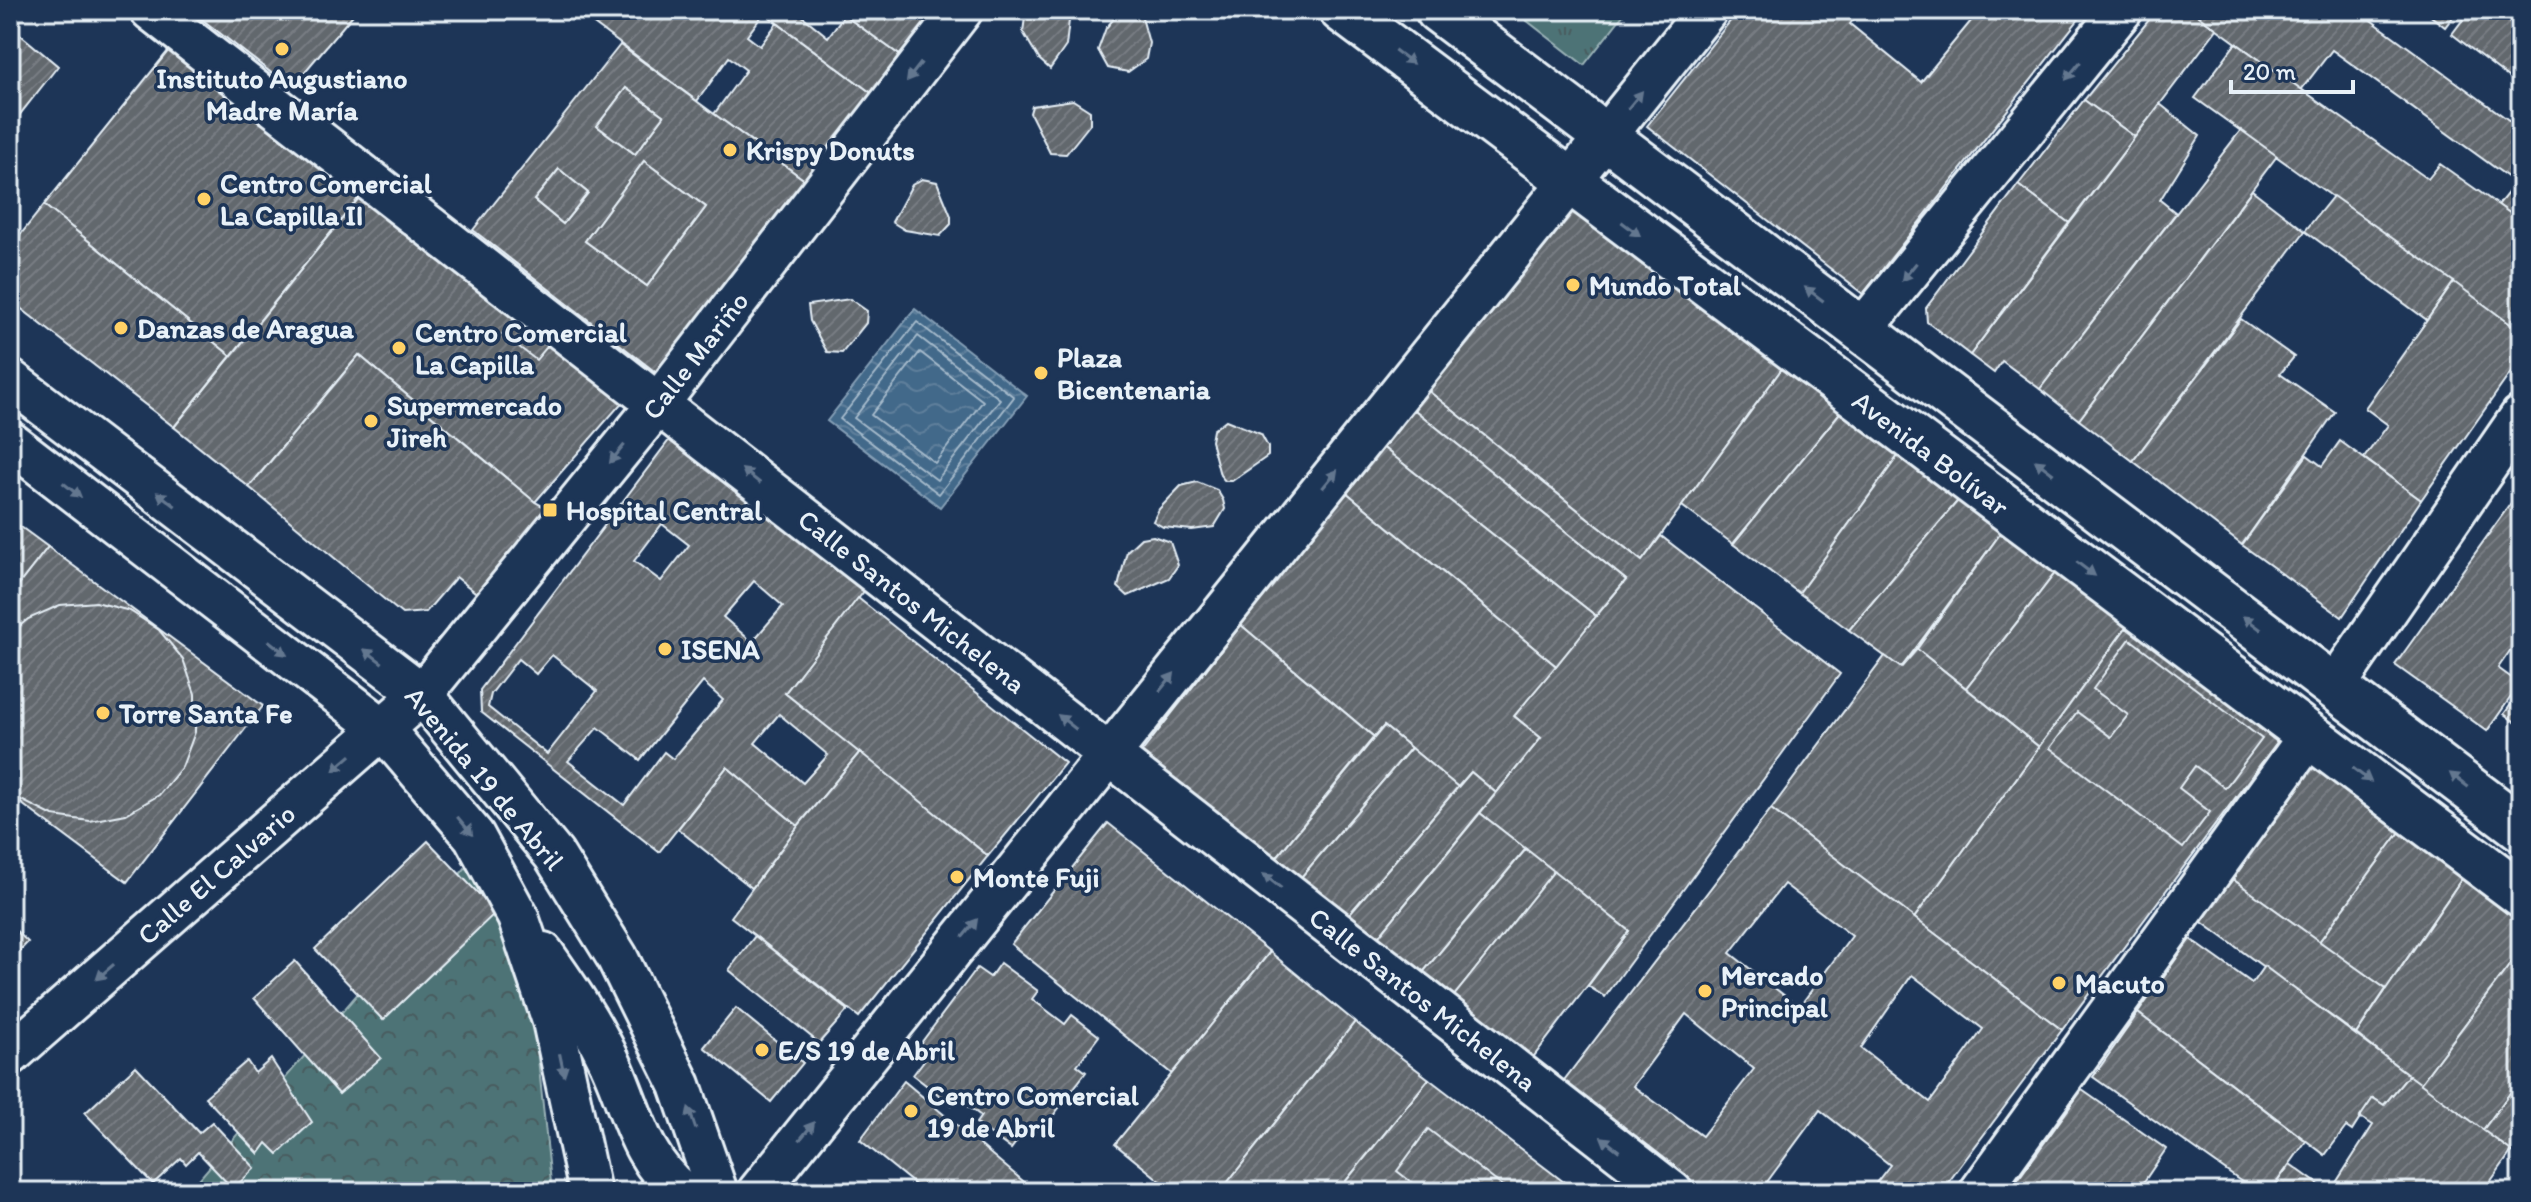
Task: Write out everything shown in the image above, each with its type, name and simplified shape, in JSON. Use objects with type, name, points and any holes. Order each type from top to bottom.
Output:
[{"type":"main road","name":"Avenida Bolívar","points":[[1342,10],[2521,894]]},
{"type":"main road","name":"Avenida Bolívar","points":[[1438,10],[2521,828]]},
{"type":"street","name":"Calle Santos Michelena","points":[[151,10],[1672,1192]]},
{"type":"street","name":"Calle Mariño","points":[[422,694],[658,404],[962,10]]},
{"type":"street","points":[[758,1192],[1707,10]]},
{"type":"street","points":[[1862,330],[2122,10]]},
{"type":"street","name":"Avenida 19 de Abril","points":[[10,380],[422,694],[554,855],[617,957],[680,1085],[717,1192]]},
{"type":"street","points":[[2335,686],[2521,416]]},
{"type":"street","name":"Avenida 19 de Abril","points":[[10,442],[382,728],[474,836],[518,917],[553,1021],[590,1192]]},
{"type":"street","name":"Calle El Calvario","points":[[10,1055],[422,694]]},
{"type":"street","points":[[1980,1192],[2309,736]]},
{"type":"street","points":[[518,917],[581,1006],[610,1061],[645,1149],[668,1181],[682,1192]]},
{"type":"green space","points":[[1513,10],[1627,10],[1584,65]]},
{"type":"green space","points":[[473,859],[525,934],[552,1192],[188,1192]]},
{"type":"water","points":[[915,309],[1027,396],[940,507],[827,421]]},
{"type":"building","name":"Instituto Augustiano Madre María","points":[[190,10],[357,10],[291,88]]},
{"type":"building","points":[[575,10],[760,10],[764,13],[747,36],[760,46],[777,23],[877,97],[810,184],[714,114],[746,70],[729,57],[697,101]]},
{"type":"building","points":[[760,10],[795,10],[828,37],[844,15],[904,58],[877,97]]},
{"type":"building","points":[[837,10],[941,10],[904,58]]},
{"type":"building","points":[[1026,10],[1070,12],[1066,46],[1050,69],[1039,59],[1023,32]]},
{"type":"building","points":[[1121,10],[1140,10],[1149,43],[1146,59],[1128,72],[1108,68],[1098,50],[1106,28]]},
{"type":"building","points":[[1739,10],[1861,10],[1850,24],[1921,82],[1980,10],[2086,10],[1863,294],[1647,126]]},
{"type":"building","points":[[2157,10],[2191,10],[2217,29],[2135,137],[2084,100]]},
{"type":"building","points":[[2191,10],[2357,10],[2521,129],[2521,221],[2498,205],[2516,183],[2332,50],[2301,90]]},
{"type":"building","points":[[2423,10],[2458,10],[2445,27]]},
{"type":"building","points":[[2470,10],[2521,10],[2521,87],[2452,34]]},
{"type":"building","points":[[10,26],[58,66],[10,127]]},
{"type":"building","points":[[2236,43],[2428,179],[2440,164],[2521,221],[2521,332],[2195,98]]},
{"type":"building","name":"Centro Comercial La Capilla II","points":[[173,45],[363,193],[231,356],[44,205]]},
{"type":"building","points":[[620,45],[810,184],[658,374],[473,230]],"holes":[[[626,88],[664,116],[635,154],[597,126]],[[644,161],[706,207],[647,286],[585,241]],[[559,169],[588,193],[563,224],[534,200]]]},
{"type":"building","points":[[626,88],[664,116],[635,154],[597,126]]},
{"type":"building","points":[[1073,100],[1090,111],[1090,124],[1066,154],[1050,153],[1030,113],[1032,106]]},
{"type":"building","points":[[2084,100],[2135,137],[2069,223],[2018,185]]},
{"type":"building","points":[[2160,104],[2200,136],[2160,200],[2176,213],[2040,389],[2002,361],[1994,373],[1970,355]]},
{"type":"building","points":[[2241,130],[2277,156],[2079,420],[2040,389]]},
{"type":"building","points":[[644,161],[706,207],[647,286],[585,241]]},
{"type":"building","points":[[559,169],[588,193],[563,224],[534,200]]},
{"type":"building","points":[[922,179],[937,182],[951,216],[951,224],[940,236],[905,230],[892,222],[912,185]]},
{"type":"building","points":[[2018,185],[2069,223],[1970,355],[1927,322],[1926,308]]},
{"type":"building","points":[[2252,190],[2305,231],[2133,461],[2079,420]]},
{"type":"building","name":"Centro Comercial La Capilla","points":[[363,193],[626,398],[535,502],[359,355],[249,487],[174,427]]},
{"type":"building","points":[[2333,196],[2454,282],[2427,320],[2305,231]]},
{"type":"building","points":[[1574,204],[1786,363],[1642,561],[1426,389]]},
{"type":"building","name":"Danzas de Aragua","points":[[44,205],[231,356],[174,427],[10,300],[10,248]]},
{"type":"building","points":[[2454,282],[2521,332],[2521,358],[2421,500],[2364,458],[2388,425],[2365,408]]},
{"type":"building","points":[[850,299],[867,311],[866,323],[842,353],[827,352],[810,321],[808,305]]},
{"type":"building","points":[[517,315],[552,341],[536,360],[502,334]]},
{"type":"building","points":[[2241,319],[2294,357],[2280,374],[2335,412],[2242,545],[2133,461]]},
{"type":"building","name":"Supermercado Jireh","points":[[359,355],[535,502],[550,510],[479,595],[456,577],[426,612],[402,614],[249,487]]},
{"type":"building","points":[[1786,363],[1843,409],[1733,544],[1682,506]]},
{"type":"building","points":[[1426,389],[1642,561],[1661,536],[1840,674],[1605,997],[1588,986],[1629,931],[1480,813],[1541,738],[1514,716],[1626,580],[1411,407]]},
{"type":"building","points":[[1411,407],[1626,580],[1596,616],[1381,446]]},
{"type":"building","points":[[1843,409],[1901,452],[1799,593],[1733,544]]},
{"type":"building","points":[[1226,420],[1261,434],[1268,447],[1268,456],[1232,481],[1225,481],[1220,475],[1211,441],[1213,430]]},
{"type":"building","name":"ISENA","points":[[670,439],[865,590],[785,693],[860,752],[798,826],[727,767],[659,852],[481,712],[480,690]],"holes":[[[662,524],[689,545],[661,581],[634,561]],[[754,581],[783,606],[752,642],[723,617]],[[552,655],[597,691],[547,754],[488,707],[491,694],[518,659],[536,674]],[[703,682],[723,700],[673,759],[664,752],[624,805],[568,761],[598,727],[640,760]],[[779,714],[828,755],[803,783],[755,743]]]},
{"type":"building","points":[[2340,441],[2421,500],[2342,617],[2242,545],[2307,455],[2322,466]]},
{"type":"building","points":[[1381,446],[1596,616],[1556,666],[1346,492]]},
{"type":"building","points":[[1901,452],[1961,497],[1849,630],[1799,593]]},
{"type":"building","points":[[1197,482],[1217,490],[1223,500],[1225,509],[1214,527],[1192,530],[1163,527],[1153,521],[1159,509],[1181,486]]},
{"type":"building","points":[[2521,489],[2521,635],[2498,668],[2520,684],[2487,731],[2395,665]]},
{"type":"building","points":[[1346,492],[1556,666],[1514,716],[1541,738],[1496,793],[1471,772],[1458,787],[1384,726],[1374,737],[1241,625]]},
{"type":"building","points":[[1961,497],[2003,530],[1901,668],[1849,630]]},
{"type":"building","points":[[10,519],[48,547],[10,596]]},
{"type":"building","points":[[2003,530],[2056,572],[1966,688],[1917,649]]},
{"type":"building","points":[[1153,536],[1170,542],[1178,565],[1169,578],[1128,596],[1118,587],[1127,551],[1141,538]]},
{"type":"building","name":"Torre Santa Fe","points":[[48,547],[263,706],[127,882],[10,795],[10,596]]},
{"type":"building","points":[[2056,572],[2128,625],[2039,747],[1966,688]]},
{"type":"building","points":[[858,598],[1065,763],[988,856],[785,693]]},
{"type":"building","name":"Torre Santa Fe","points":[[96,602],[130,611],[159,630],[183,659],[195,694],[195,732],[182,767],[159,795],[126,814],[90,821],[53,816],[19,799],[10,789],[10,634],[28,619],[60,605]]},
{"type":"building","points":[[1241,625],[1374,737],[1272,863],[1138,757]]},
{"type":"building","points":[[2128,625],[2277,742],[2062,1030],[1914,918]]},
{"type":"building","points":[[2130,639],[2262,739],[2225,788],[2195,766],[2179,788],[2210,812],[2183,848],[2050,748],[2077,712],[2111,737],[2128,715],[2093,689]]},
{"type":"building","points":[[1917,649],[2039,747],[1914,918],[1771,809],[1885,656],[1901,668]]},
{"type":"building","points":[[2521,691],[2521,726],[2504,714]]},
{"type":"building","points":[[1384,726],[1411,748],[1297,882],[1272,863]]},
{"type":"building","points":[[1411,748],[1458,787],[1345,919],[1297,882]]},
{"type":"building","points":[[860,752],[988,856],[859,1017],[731,917],[798,826]]},
{"type":"building","points":[[2315,761],[2403,828],[2319,942],[2231,878]]},
{"type":"building","points":[[727,767],[798,826],[752,888],[678,829]]},
{"type":"building","points":[[1471,772],[1496,793],[1374,942],[1345,919]]},
{"type":"building","name":"Mercado Principal","points":[[1771,809],[2062,1030],[1941,1192],[1869,1192],[1890,1165],[1820,1110],[1767,1182],[1780,1192],[1686,1192],[1555,1092]],"holes":[[[1784,884],[1852,936],[1799,1007],[1730,953]],[[1912,975],[1983,1029],[1930,1102],[1861,1048]],[[1686,1014],[1754,1069],[1702,1136],[1633,1086]]]},
{"type":"building","points":[[1480,813],[1526,849],[1420,976],[1374,942]]},
{"type":"building","points":[[1108,823],[1270,952],[1172,1074],[1011,944]]},
{"type":"building","points":[[2403,828],[2465,874],[2386,989],[2319,942]]},
{"type":"building","points":[[428,841],[496,912],[383,1020],[315,949]]},
{"type":"building","points":[[1526,849],[1554,871],[1450,1001],[1420,976]]},
{"type":"building","points":[[1554,871],[1629,931],[1528,1064],[1450,1001]]},
{"type":"building","points":[[2465,874],[2521,914],[2521,950],[2420,1084],[2356,1034]]},
{"type":"building","points":[[2231,878],[2386,989],[2356,1034],[2199,920]]},
{"type":"building","points":[[10,925],[28,942],[10,961]]},
{"type":"building","points":[[755,936],[848,1010],[819,1043],[729,970]]},
{"type":"building","points":[[2190,939],[2252,983],[2264,966],[2409,1075],[2384,1105],[2373,1098],[2352,1131],[2346,1127],[2325,1155],[2138,1013]]},
{"type":"building","points":[[2521,950],[2521,1078],[2483,1130],[2420,1084]]},
{"type":"building","points":[[1270,952],[1355,1022],[1220,1192],[1174,1192],[1115,1144]]},
{"type":"building","points":[[295,961],[381,1058],[339,1094],[254,998]]},
{"type":"building","points":[[1000,963],[1038,991],[1032,999],[1065,1024],[1072,1015],[1099,1036],[1077,1065],[1086,1072],[1040,1133],[1029,1125],[1011,1149],[976,1123],[981,1116],[957,1098],[952,1105],[913,1075],[925,1059],[915,1051],[977,968],[990,977]]},
{"type":"building","points":[[736,1008],[803,1063],[771,1102],[704,1047]]},
{"type":"building","points":[[2138,1013],[2306,1141],[2270,1192],[2256,1192],[2093,1077]]},
{"type":"building","points":[[1355,1022],[1429,1079],[1337,1192],[1220,1192]]},
{"type":"building","points":[[271,1059],[312,1122],[278,1154],[267,1143],[259,1154],[205,1097],[247,1061],[255,1073]]},
{"type":"building","points":[[136,1066],[199,1133],[212,1122],[255,1168],[233,1189],[198,1152],[186,1164],[181,1158],[153,1184],[85,1113]]},
{"type":"building","points":[[2409,1075],[2512,1151],[2483,1192],[2330,1192],[2373,1125],[2360,1117],[2373,1098],[2384,1105]]},
{"type":"building","points":[[2521,1078],[2521,1158],[2483,1130]]},
{"type":"building","points":[[1429,1079],[1577,1192],[1337,1192]]},
{"type":"building","name":"Centro Comercial 19 de Abril","points":[[904,1081],[1036,1192],[924,1192],[860,1140]]},
{"type":"building","points":[[2082,1090],[2166,1149],[2137,1192],[2009,1192]]},
{"type":"building","points":[[1428,1129],[1510,1192],[1424,1192],[1397,1171]]},
{"type":"building","points":[[2290,1164],[2329,1192],[2270,1192]]},
{"type":"place","name":"Instituto Augustiano Madre María","points":[[282,49]]},
{"type":"place","name":"Krispy Donuts","points":[[730,150]]},
{"type":"place","name":"Centro Comercial La Capilla II","points":[[204,199]]},
{"type":"place","name":"Mundo Total","points":[[1573,285]]},
{"type":"place","name":"Danzas de Aragua","points":[[121,328]]},
{"type":"place","name":"Centro Comercial La Capilla","points":[[399,348]]},
{"type":"place","name":"Plaza Bicentenaria","points":[[1041,373]]},
{"type":"place","name":"Supermercado Jireh","points":[[371,421]]},
{"type":"place","name":"Hospital Central","points":[[550,510]]},
{"type":"place","name":"ISENA","points":[[665,649]]},
{"type":"place","name":"Torre Santa Fe","points":[[103,713]]},
{"type":"place","name":"Monte Fuji","points":[[957,877]]},
{"type":"place","name":"Macuto","points":[[2059,983]]},
{"type":"place","name":"Mercado Principal","points":[[1705,991]]},
{"type":"place","name":"E/S 19 de Abril","points":[[762,1050]]},
{"type":"place","name":"Centro Comercial 19 de Abril","points":[[911,1111]]}]
